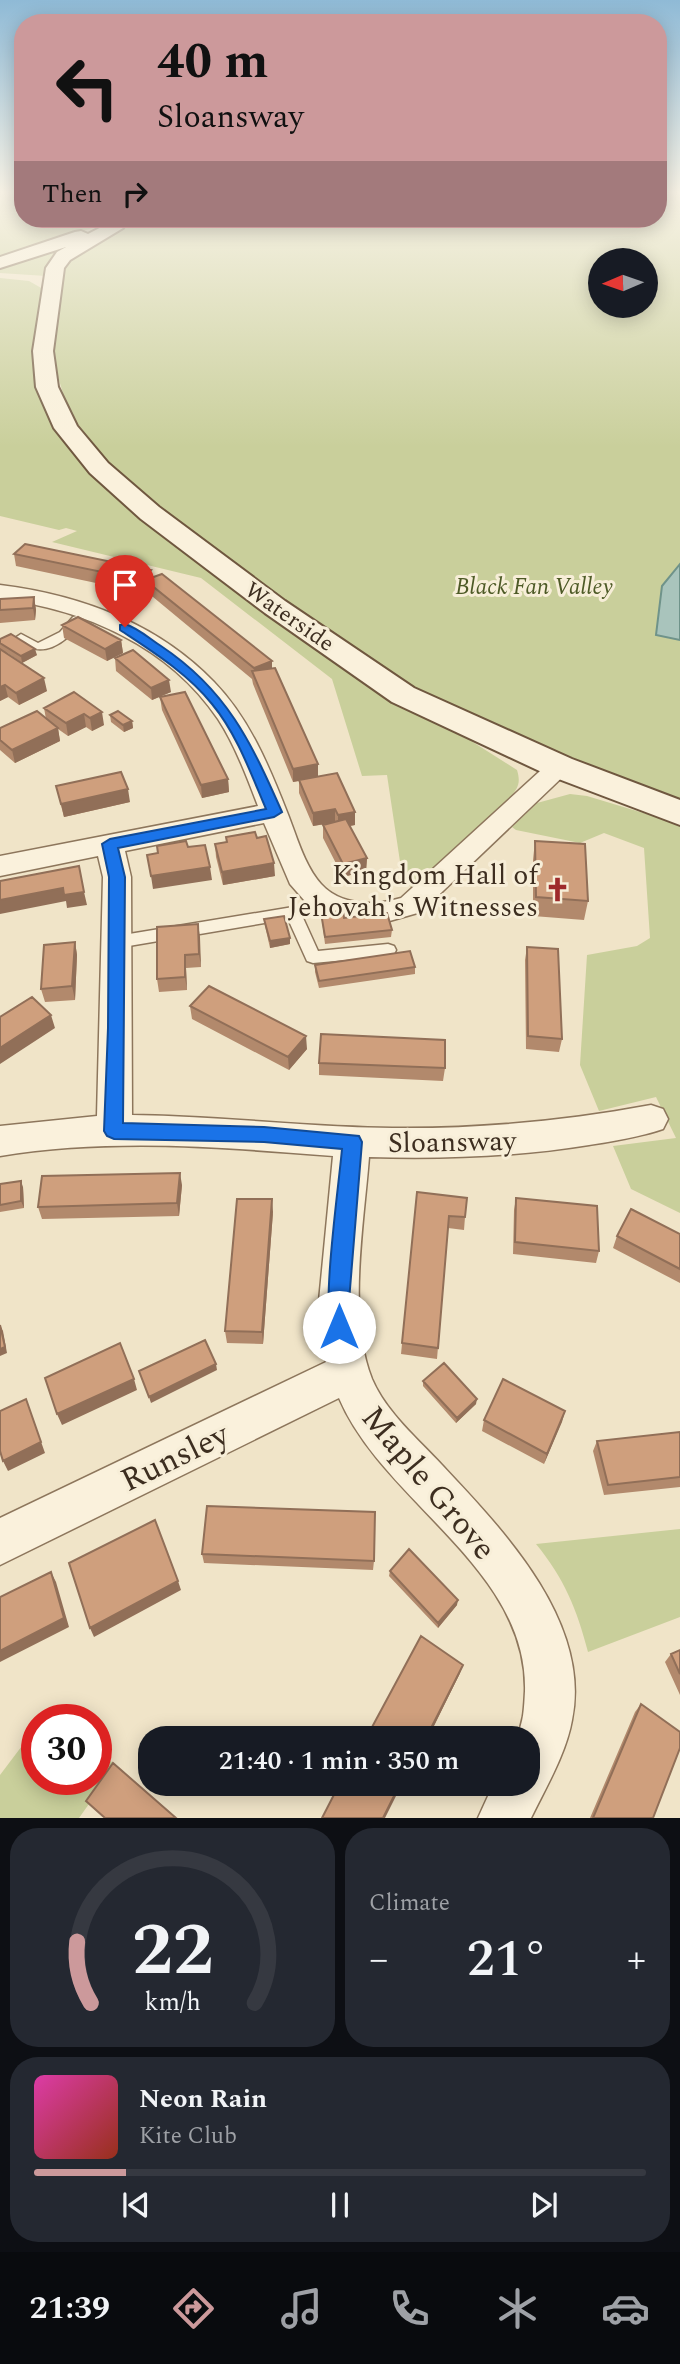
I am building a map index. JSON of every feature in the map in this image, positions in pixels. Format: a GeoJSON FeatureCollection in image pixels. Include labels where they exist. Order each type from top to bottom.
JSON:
{"type":"FeatureCollection","features":[{"type":"Feature","properties":{"kind":"main road","name":"Waterside"},"geometry":{"type":"LineString","coordinates":[[26,280],[43,351],[47,387],[66,428],[99,468],[150,513],[275,607],[403,695],[560,767],[680,813]]}},
{"type":"Feature","properties":{"kind":"street"},"geometry":{"type":"LineString","coordinates":[[0,592],[26,593],[90,609],[156,646],[208,691],[227,714],[249,753],[303,881],[319,899],[352,911],[384,913],[411,905],[560,767]]}},
{"type":"Feature","properties":{"kind":"street"},"geometry":{"type":"LineString","coordinates":[[0,866],[274,812]]}},
{"type":"Feature","properties":{"kind":"street"},"geometry":{"type":"LineString","coordinates":[[110,844],[117,877],[114,1131]]}},
{"type":"Feature","properties":{"kind":"street","name":"Sloansway"},"geometry":{"type":"LineString","coordinates":[[0,1141],[58,1132],[114,1131],[264,1135],[414,1144],[519,1141],[651,1119]]}},
{"type":"Feature","properties":{"kind":"street","name":"Maple Grove"},"geometry":{"type":"LineString","coordinates":[[352,1142],[339,1301],[339,1327],[349,1371],[360,1400],[383,1433],[487,1548],[534,1616],[547,1651],[550,1682],[549,1715],[540,1737]]}},
{"type":"Feature","properties":{"kind":"street","name":"Runsley"},"geometry":{"type":"LineString","coordinates":[[0,1542],[349,1371]]}},
{"type":"Feature","properties":{"kind":"street"},"geometry":{"type":"LineString","coordinates":[[504,1818],[515,1796]]}},
{"type":"Feature","properties":{"kind":"lane"},"geometry":{"type":"LineString","coordinates":[[21,638],[38,648],[54,641],[90,609]]}},
{"type":"Feature","properties":{"kind":"lane"},"geometry":{"type":"LineString","coordinates":[[117,942],[293,914],[313,957],[388,950]]}},
{"type":"Feature","properties":{"kind":"green space"},"geometry":{"type":"Polygon","coordinates":[[[0,278],[29,281],[43,289],[38,352],[71,444],[457,732],[517,770],[518,785],[510,798],[413,890],[402,875],[387,775],[362,776],[332,679],[201,578],[52,542],[77,531],[66,528],[59,530],[0,516],[0,278]]]}},
{"type":"Feature","properties":{"kind":"green space","name":"Black Fan Valley"},"geometry":{"type":"Polygon","coordinates":[[[60,278],[588,278],[588,318],[658,318],[658,278],[680,278],[680,804],[463,714],[394,678],[324,632],[120,476],[87,442],[68,410],[53,360],[60,278]]]}},
{"type":"Feature","properties":{"kind":"green space"},"geometry":{"type":"Polygon","coordinates":[[[570,794],[587,796],[680,824],[680,1213],[631,1189],[613,1146],[676,1138],[656,1097],[599,1111],[580,1065],[587,955],[637,946],[650,938],[644,848],[604,833],[580,843],[512,827],[537,803],[570,794]]]}},
{"type":"Feature","properties":{"kind":"green space"},"geometry":{"type":"Polygon","coordinates":[[[680,1529],[680,1617],[588,1652],[568,1595],[536,1544],[680,1529]]]}},
{"type":"Feature","properties":{"kind":"green space"},"geometry":{"type":"Polygon","coordinates":[[[21,1747],[21,1795],[95,1795],[79,1818],[0,1818],[0,1775],[21,1747]]]}},
{"type":"Feature","properties":{"kind":"water"},"geometry":{"type":"Polygon","coordinates":[[[680,564],[680,640],[656,635],[662,586],[680,564]]]}},
{"type":"Feature","properties":{"kind":"building"},"geometry":{"type":"Polygon","coordinates":[[[25,544],[151,570],[141,580],[14,554],[25,544]]]}},
{"type":"Feature","properties":{"kind":"building"},"geometry":{"type":"Polygon","coordinates":[[[162,574],[272,661],[254,668],[145,580],[162,574]]]}},
{"type":"Feature","properties":{"kind":"building"},"geometry":{"type":"Polygon","coordinates":[[[34,597],[33,608],[0,610],[0,599],[34,597]]]}},
{"type":"Feature","properties":{"kind":"building"},"geometry":{"type":"Polygon","coordinates":[[[78,617],[121,640],[105,649],[62,625],[78,617]]]}},
{"type":"Feature","properties":{"kind":"building"},"geometry":{"type":"Polygon","coordinates":[[[11,634],[35,649],[21,656],[0,643],[0,639],[11,634]]]}},
{"type":"Feature","properties":{"kind":"building"},"geometry":{"type":"Polygon","coordinates":[[[0,649],[44,678],[16,693],[5,685],[0,687],[0,649]]]}},
{"type":"Feature","properties":{"kind":"building"},"geometry":{"type":"Polygon","coordinates":[[[133,650],[169,680],[151,688],[115,658],[133,650]]]}},
{"type":"Feature","properties":{"kind":"building"},"geometry":{"type":"Polygon","coordinates":[[[275,668],[318,764],[293,769],[252,671],[275,668]]]}},
{"type":"Feature","properties":{"kind":"building"},"geometry":{"type":"Polygon","coordinates":[[[74,692],[102,712],[90,718],[84,714],[66,723],[44,708],[74,692]]]}},
{"type":"Feature","properties":{"kind":"building"},"geometry":{"type":"Polygon","coordinates":[[[185,692],[228,779],[201,785],[160,697],[185,692]]]}},
{"type":"Feature","properties":{"kind":"building"},"geometry":{"type":"Polygon","coordinates":[[[37,711],[58,728],[12,750],[0,740],[0,728],[37,711]]]}},
{"type":"Feature","properties":{"kind":"building"},"geometry":{"type":"Polygon","coordinates":[[[118,711],[132,721],[123,725],[110,715],[118,711]]]}},
{"type":"Feature","properties":{"kind":"building"},"geometry":{"type":"Polygon","coordinates":[[[121,772],[128,789],[61,804],[56,786],[121,772]]]}},
{"type":"Feature","properties":{"kind":"building"},"geometry":{"type":"Polygon","coordinates":[[[337,773],[355,812],[338,815],[335,809],[313,813],[299,780],[337,773]]]}},
{"type":"Feature","properties":{"kind":"building"},"geometry":{"type":"Polygon","coordinates":[[[346,819],[367,858],[343,864],[323,825],[346,819]]]}},
{"type":"Feature","properties":{"kind":"building"},"geometry":{"type":"Polygon","coordinates":[[[255,832],[257,838],[266,836],[274,863],[222,872],[215,844],[227,842],[226,837],[255,832]]]}},
{"type":"Feature","properties":{"kind":"building"},"geometry":{"type":"Polygon","coordinates":[[[186,841],[188,847],[205,845],[210,867],[151,876],[147,855],[158,853],[157,846],[186,841]]]}},
{"type":"Feature","properties":{"kind":"building"},"geometry":{"type":"Polygon","coordinates":[[[535,841],[585,844],[588,901],[536,897],[535,841]]]}},
{"type":"Feature","properties":{"kind":"building"},"geometry":{"type":"Polygon","coordinates":[[[79,866],[84,892],[64,895],[63,888],[0,900],[0,881],[79,866]]]}},
{"type":"Feature","properties":{"kind":"building"},"geometry":{"type":"Polygon","coordinates":[[[343,911],[344,918],[387,913],[392,930],[325,937],[321,913],[343,911]]]}},
{"type":"Feature","properties":{"kind":"building"},"geometry":{"type":"Polygon","coordinates":[[[284,916],[290,938],[270,941],[264,919],[284,916]]]}},
{"type":"Feature","properties":{"kind":"building"},"geometry":{"type":"Polygon","coordinates":[[[198,924],[199,954],[185,955],[185,977],[157,979],[157,927],[198,924]]]}},
{"type":"Feature","properties":{"kind":"building"},"geometry":{"type":"Polygon","coordinates":[[[75,942],[72,986],[41,989],[44,945],[75,942]]]}},
{"type":"Feature","properties":{"kind":"building"},"geometry":{"type":"Polygon","coordinates":[[[527,947],[558,949],[562,1039],[528,1036],[527,947]]]}},
{"type":"Feature","properties":{"kind":"building"},"geometry":{"type":"Polygon","coordinates":[[[410,951],[415,967],[319,981],[315,965],[410,951]]]}},
{"type":"Feature","properties":{"kind":"building"},"geometry":{"type":"Polygon","coordinates":[[[209,986],[306,1036],[288,1057],[190,1006],[209,986]]]}},
{"type":"Feature","properties":{"kind":"building"},"geometry":{"type":"Polygon","coordinates":[[[32,997],[51,1015],[0,1048],[0,1017],[32,997]]]}},
{"type":"Feature","properties":{"kind":"building"},"geometry":{"type":"Polygon","coordinates":[[[321,1034],[445,1040],[445,1068],[319,1063],[321,1034]]]}},
{"type":"Feature","properties":{"kind":"building"},"geometry":{"type":"Polygon","coordinates":[[[180,1173],[177,1203],[38,1207],[42,1176],[180,1173]]]}},
{"type":"Feature","properties":{"kind":"building"},"geometry":{"type":"Polygon","coordinates":[[[21,1181],[21,1201],[0,1205],[0,1184],[21,1181]]]}},
{"type":"Feature","properties":{"kind":"building"},"geometry":{"type":"Polygon","coordinates":[[[417,1192],[467,1198],[465,1217],[449,1216],[438,1348],[402,1343],[417,1192]]]}},
{"type":"Feature","properties":{"kind":"building"},"geometry":{"type":"Polygon","coordinates":[[[516,1198],[597,1206],[599,1251],[515,1242],[516,1198]]]}},
{"type":"Feature","properties":{"kind":"building"},"geometry":{"type":"Polygon","coordinates":[[[237,1199],[272,1199],[262,1332],[225,1331],[237,1199]]]}},
{"type":"Feature","properties":{"kind":"building"},"geometry":{"type":"Polygon","coordinates":[[[631,1209],[680,1234],[680,1269],[617,1236],[631,1209]]]}},
{"type":"Feature","properties":{"kind":"building"},"geometry":{"type":"Polygon","coordinates":[[[0,1325],[5,1347],[0,1349],[0,1325]]]}},
{"type":"Feature","properties":{"kind":"building"},"geometry":{"type":"Polygon","coordinates":[[[205,1340],[216,1364],[149,1397],[139,1371],[205,1340]]]}},
{"type":"Feature","properties":{"kind":"building"},"geometry":{"type":"Polygon","coordinates":[[[120,1343],[134,1379],[57,1414],[45,1378],[120,1343]]]}},
{"type":"Feature","properties":{"kind":"building"},"geometry":{"type":"Polygon","coordinates":[[[444,1363],[477,1399],[457,1418],[423,1381],[444,1363]]]}},
{"type":"Feature","properties":{"kind":"building"},"geometry":{"type":"Polygon","coordinates":[[[503,1379],[565,1411],[547,1454],[484,1420],[503,1379]]]}},
{"type":"Feature","properties":{"kind":"building"},"geometry":{"type":"Polygon","coordinates":[[[26,1399],[41,1442],[3,1461],[0,1451],[0,1411],[26,1399]]]}},
{"type":"Feature","properties":{"kind":"building"},"geometry":{"type":"Polygon","coordinates":[[[680,1432],[680,1477],[608,1485],[597,1441],[680,1432]]]}},
{"type":"Feature","properties":{"kind":"building"},"geometry":{"type":"Polygon","coordinates":[[[207,1506],[375,1512],[374,1561],[202,1554],[207,1506]]]}},
{"type":"Feature","properties":{"kind":"building"},"geometry":{"type":"Polygon","coordinates":[[[155,1520],[178,1581],[90,1628],[69,1563],[155,1520]]]}},
{"type":"Feature","properties":{"kind":"building"},"geometry":{"type":"Polygon","coordinates":[[[409,1549],[458,1600],[438,1623],[390,1571],[409,1549]]]}},
{"type":"Feature","properties":{"kind":"building"},"geometry":{"type":"Polygon","coordinates":[[[51,1572],[64,1618],[0,1651],[0,1597],[51,1572]]]}},
{"type":"Feature","properties":{"kind":"building"},"geometry":{"type":"Polygon","coordinates":[[[421,1636],[463,1665],[432,1726],[373,1726],[421,1636]]]}},
{"type":"Feature","properties":{"kind":"building"},"geometry":{"type":"Polygon","coordinates":[[[680,1650],[680,1674],[671,1654],[680,1650]]]}},
{"type":"Feature","properties":{"kind":"building"},"geometry":{"type":"Polygon","coordinates":[[[641,1704],[680,1732],[680,1748],[653,1818],[593,1818],[641,1704]]]}},
{"type":"Feature","properties":{"kind":"building"},"geometry":{"type":"Polygon","coordinates":[[[112,1764],[138,1785],[138,1796],[151,1796],[176,1818],[105,1818],[86,1801],[90,1795],[112,1795],[112,1764]]]}},
{"type":"Feature","properties":{"kind":"building"},"geometry":{"type":"Polygon","coordinates":[[[333,1796],[394,1796],[383,1818],[322,1818],[333,1796]]]}},
{"type":"Feature","properties":{"kind":"place","name":"Kingdom Hall of Jehovah's Witnesses"},"geometry":{"type":"Point","coordinates":[558,890]}},
{"type":"Feature","properties":{"kind":"route"},"geometry":{"type":"LineString","coordinates":[[125,627],[179,664],[218,702],[249,753],[274,812],[110,844],[117,877],[114,1131],[186,1131],[352,1142],[339,1327]]}}]}
